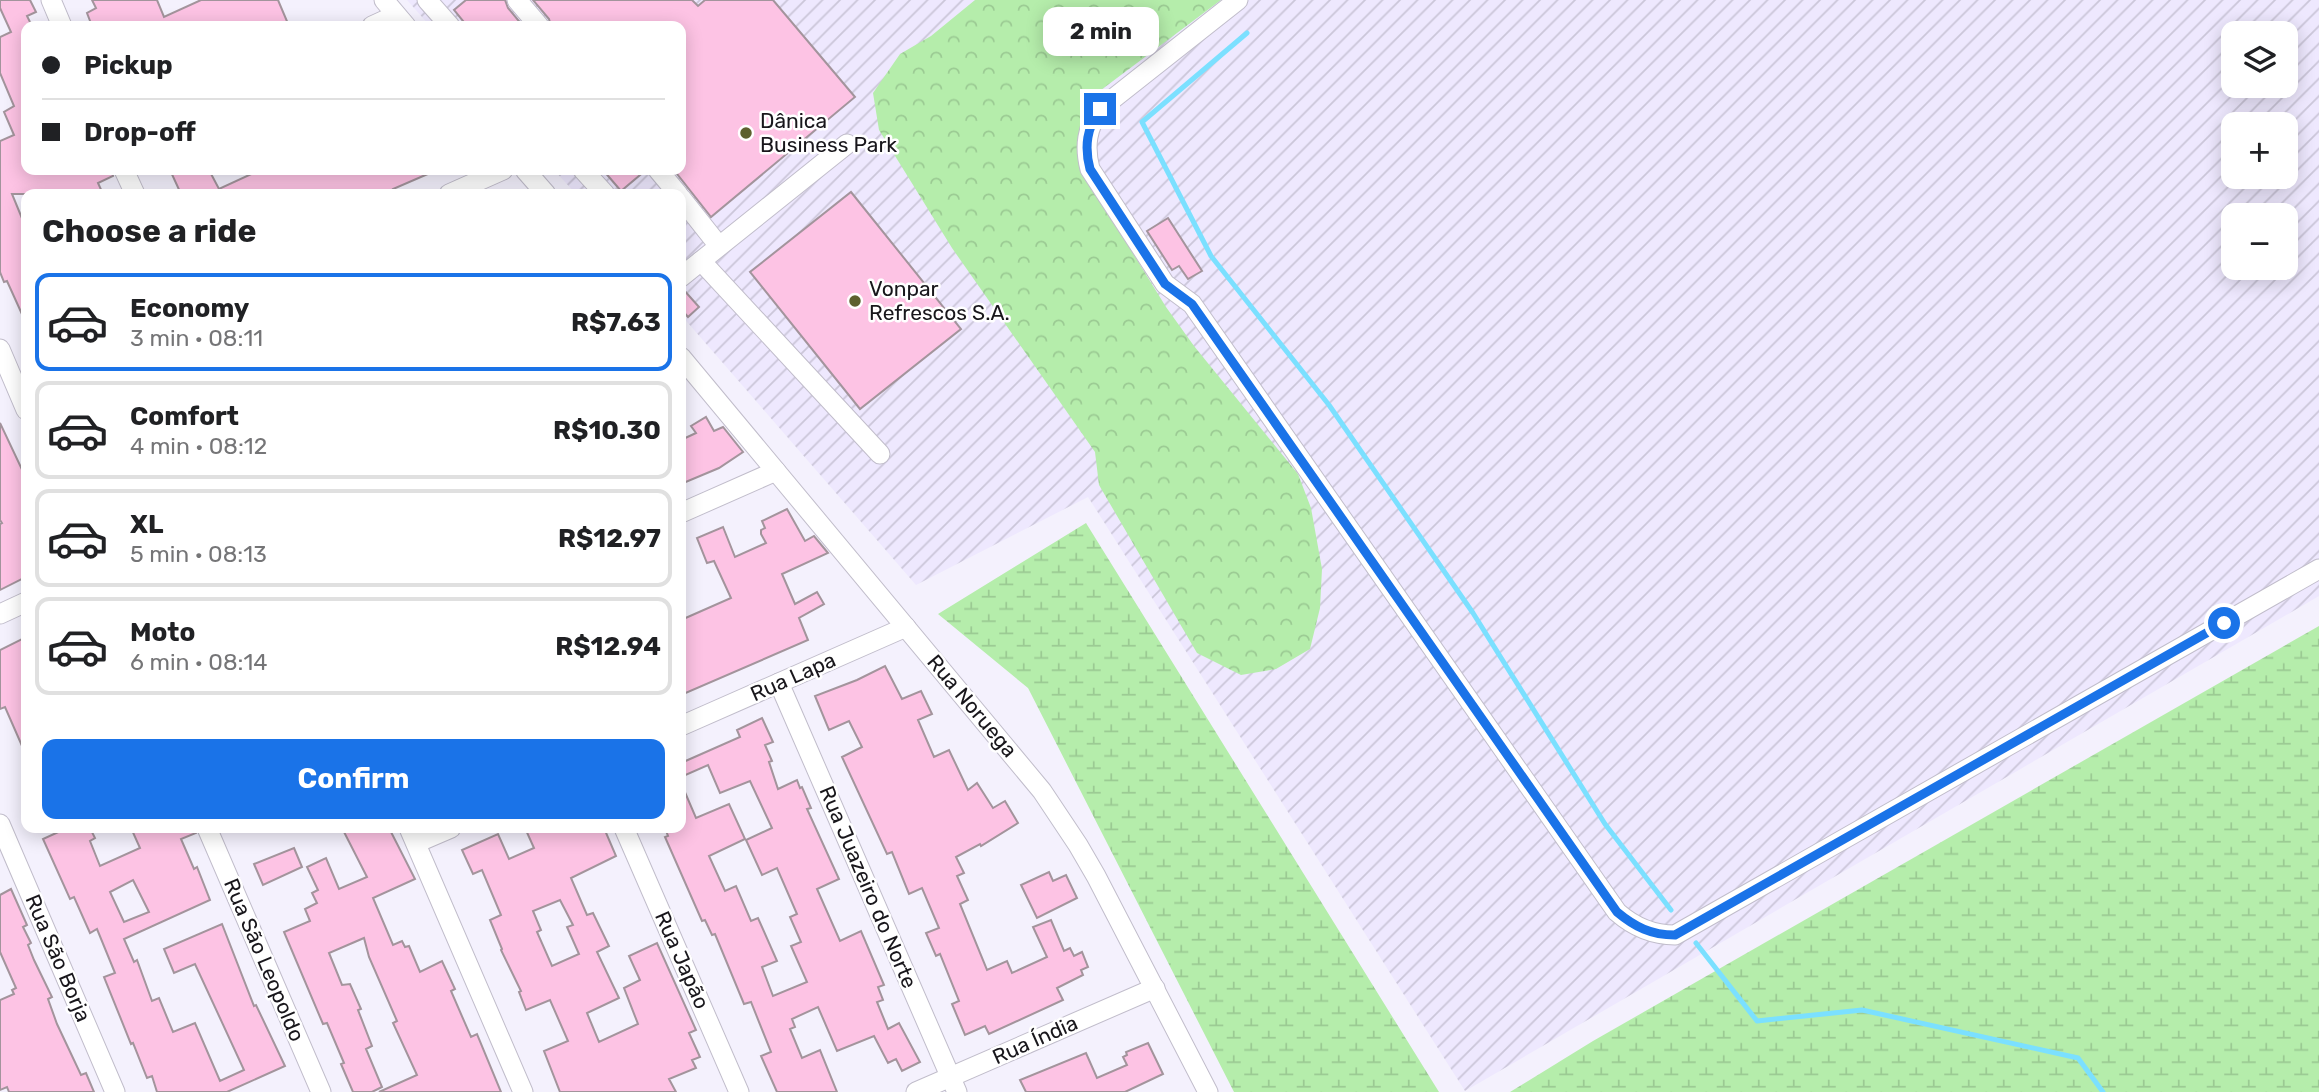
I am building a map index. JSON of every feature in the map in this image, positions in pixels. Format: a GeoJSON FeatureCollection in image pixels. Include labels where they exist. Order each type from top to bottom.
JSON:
{"type":"FeatureCollection","features":[{"type":"Feature","properties":{"kind":"street"},"geometry":{"type":"LineString","coordinates":[[51,0],[60,21]]}},
{"type":"Feature","properties":{"kind":"street"},"geometry":{"type":"LineString","coordinates":[[383,0],[401,21]]}},
{"type":"Feature","properties":{"kind":"street"},"geometry":{"type":"LineString","coordinates":[[517,0],[535,21]]}},
{"type":"Feature","properties":{"kind":"street"},"geometry":{"type":"LineString","coordinates":[[1238,0],[1100,109],[1087,136],[1090,169],[1165,284],[1192,304],[1617,912],[1634,926],[1655,933],[1675,935],[2319,569]]}},
{"type":"Feature","properties":{"kind":"street"},"geometry":{"type":"LineString","coordinates":[[430,1],[446,21]]}},
{"type":"Feature","properties":{"kind":"street"},"geometry":{"type":"LineString","coordinates":[[686,273],[848,144]]}},
{"type":"Feature","properties":{"kind":"street"},"geometry":{"type":"LineString","coordinates":[[460,189],[492,175]]}},
{"type":"Feature","properties":{"kind":"street"},"geometry":{"type":"LineString","coordinates":[[529,175],[542,189]]}},
{"type":"Feature","properties":{"kind":"street"},"geometry":{"type":"LineString","coordinates":[[588,175],[600,189]]}},
{"type":"Feature","properties":{"kind":"street"},"geometry":{"type":"LineString","coordinates":[[662,175],[673,189]]}},
{"type":"Feature","properties":{"kind":"street"},"geometry":{"type":"LineString","coordinates":[[686,205],[719,246]]}},
{"type":"Feature","properties":{"kind":"street"},"geometry":{"type":"LineString","coordinates":[[701,261],[880,454]]}},
{"type":"Feature","properties":{"kind":"street"},"geometry":{"type":"LineString","coordinates":[[0,349],[21,398]]}},
{"type":"Feature","properties":{"kind":"street","name":"Rua Noruega"},"geometry":{"type":"LineString","coordinates":[[686,363],[1018,762],[1061,818],[1096,876],[1208,1092]]}},
{"type":"Feature","properties":{"kind":"street"},"geometry":{"type":"LineString","coordinates":[[686,511],[776,471]]}},
{"type":"Feature","properties":{"kind":"street"},"geometry":{"type":"LineString","coordinates":[[0,614],[21,604]]}},
{"type":"Feature","properties":{"kind":"street","name":"Rua Lapa"},"geometry":{"type":"LineString","coordinates":[[686,724],[906,627]]}},
{"type":"Feature","properties":{"kind":"street","name":"Rua Juazeiro do Norte"},"geometry":{"type":"LineString","coordinates":[[779,683],[954,1084]]}},
{"type":"Feature","properties":{"kind":"street","name":"Rua São Borja"},"geometry":{"type":"LineString","coordinates":[[0,824],[115,1092]]}},
{"type":"Feature","properties":{"kind":"street","name":"Rua São Leopoldo"},"geometry":{"type":"LineString","coordinates":[[209,833],[321,1092]]}},
{"type":"Feature","properties":{"kind":"street","name":"Rua Japão"},"geometry":{"type":"LineString","coordinates":[[626,833],[740,1092]]}},
{"type":"Feature","properties":{"kind":"street"},"geometry":{"type":"LineString","coordinates":[[412,835],[523,1092]]}},
{"type":"Feature","properties":{"kind":"street","name":"Rua Índia"},"geometry":{"type":"LineString","coordinates":[[916,1092],[954,1084],[1154,988]]}},
{"type":"Feature","properties":{"kind":"shaded area"},"geometry":{"type":"Polygon","coordinates":[[[407,0],[2319,0],[2319,596],[1465,1091],[1088,497],[916,585],[686,321],[686,189],[571,189],[559,175],[686,175],[686,21],[426,21],[407,0]]]}},
{"type":"Feature","properties":{"kind":"green space"},"geometry":{"type":"Polygon","coordinates":[[[975,0],[1221,0],[1085,102],[1078,138],[1080,167],[1166,307],[1194,346],[1298,474],[1311,508],[1322,569],[1320,608],[1310,649],[1276,669],[1241,675],[1197,653],[1099,485],[1095,452],[952,248],[879,130],[873,93],[900,54],[931,36],[975,0]]]}},
{"type":"Feature","properties":{"kind":"green space"},"geometry":{"type":"Polygon","coordinates":[[[1086,523],[1439,1092],[1234,1092],[1028,688],[938,614],[1086,523]]]}},
{"type":"Feature","properties":{"kind":"green space"},"geometry":{"type":"Polygon","coordinates":[[[2319,626],[2319,1092],[1510,1092],[1593,1041],[2319,626]]]}},
{"type":"Feature","properties":{"kind":"building"},"geometry":{"type":"Polygon","coordinates":[[[0,0],[30,0],[36,12],[27,16],[30,21],[21,21],[21,175],[113,176],[98,183],[101,189],[21,189],[21,194],[12,194],[21,216],[21,312],[0,272],[0,141],[14,135],[4,112],[14,106],[0,73],[0,37],[11,32],[0,8],[0,0]]]}},
{"type":"Feature","properties":{"kind":"building"},"geometry":{"type":"Polygon","coordinates":[[[92,0],[157,0],[164,17],[201,0],[278,0],[287,21],[90,21],[87,13],[96,8],[92,0]]]}},
{"type":"Feature","properties":{"kind":"building"},"geometry":{"type":"Polygon","coordinates":[[[466,0],[505,0],[519,21],[463,21],[454,10],[466,0]]]}},
{"type":"Feature","properties":{"kind":"building","name":"Dânica Business Park"},"geometry":{"type":"Polygon","coordinates":[[[533,0],[692,0],[698,6],[705,0],[773,0],[855,97],[711,217],[678,175],[686,175],[686,21],[549,19],[533,0]]]}},
{"type":"Feature","properties":{"kind":"building"},"geometry":{"type":"Polygon","coordinates":[[[172,175],[212,175],[219,189],[179,189],[172,175]]]}},
{"type":"Feature","properties":{"kind":"building"},"geometry":{"type":"Polygon","coordinates":[[[249,175],[425,175],[393,189],[219,189],[249,175]]]}},
{"type":"Feature","properties":{"kind":"building"},"geometry":{"type":"Polygon","coordinates":[[[607,175],[640,175],[623,189],[619,189],[607,175]]]}},
{"type":"Feature","properties":{"kind":"building","name":"Vonpar Refrescos S.A."},"geometry":{"type":"Polygon","coordinates":[[[851,192],[961,329],[860,409],[750,272],[851,192]]]}},
{"type":"Feature","properties":{"kind":"building"},"geometry":{"type":"Polygon","coordinates":[[[1168,218],[1202,271],[1188,279],[1179,266],[1172,270],[1147,231],[1168,218]]]}},
{"type":"Feature","properties":{"kind":"building"},"geometry":{"type":"Polygon","coordinates":[[[686,292],[699,307],[688,317],[686,315],[686,292]]]}},
{"type":"Feature","properties":{"kind":"building"},"geometry":{"type":"Polygon","coordinates":[[[706,417],[714,431],[723,427],[743,452],[719,468],[686,482],[686,438],[696,433],[691,426],[706,417]]]}},
{"type":"Feature","properties":{"kind":"building"},"geometry":{"type":"Polygon","coordinates":[[[0,423],[21,467],[21,580],[0,590],[0,423]]]}},
{"type":"Feature","properties":{"kind":"building"},"geometry":{"type":"Polygon","coordinates":[[[787,509],[805,541],[814,536],[828,553],[782,574],[795,604],[817,592],[824,604],[799,618],[808,640],[686,693],[686,618],[731,598],[714,561],[707,563],[697,538],[723,527],[735,557],[766,543],[761,534],[761,530],[765,528],[762,521],[787,509]]]}},
{"type":"Feature","properties":{"kind":"building"},"geometry":{"type":"Polygon","coordinates":[[[21,640],[21,744],[5,707],[0,709],[0,650],[21,640]]]}},
{"type":"Feature","properties":{"kind":"building"},"geometry":{"type":"Polygon","coordinates":[[[885,666],[902,699],[921,691],[932,714],[918,720],[934,757],[949,750],[968,790],[977,783],[993,808],[1005,801],[1018,823],[981,846],[980,844],[956,857],[964,873],[957,876],[968,900],[960,904],[987,970],[1007,961],[1012,973],[1047,957],[1033,927],[1051,920],[1064,951],[1070,948],[1074,956],[1082,952],[1088,967],[1081,970],[1083,975],[1057,988],[1063,1000],[989,1034],[985,1026],[965,1035],[952,1004],[959,1001],[940,954],[936,956],[926,933],[939,928],[922,888],[909,894],[892,852],[887,854],[842,757],[862,747],[849,721],[829,730],[815,696],[885,666]]]}},
{"type":"Feature","properties":{"kind":"building"},"geometry":{"type":"Polygon","coordinates":[[[762,718],[773,742],[765,745],[772,761],[769,762],[778,789],[797,780],[800,788],[802,787],[811,808],[807,809],[839,879],[817,889],[840,941],[861,931],[884,985],[878,987],[883,1000],[877,1002],[888,1029],[899,1023],[920,1062],[902,1071],[896,1059],[888,1063],[874,1036],[837,1051],[818,1007],[792,1019],[795,1027],[790,1029],[802,1058],[820,1050],[837,1092],[777,1092],[761,1056],[771,1052],[751,1002],[744,1004],[715,934],[712,935],[705,920],[702,921],[665,837],[668,836],[667,833],[686,833],[686,795],[696,818],[729,804],[745,839],[709,856],[725,891],[736,886],[751,921],[758,918],[777,961],[762,967],[773,996],[807,982],[791,946],[801,942],[790,917],[797,914],[777,868],[762,875],[746,840],[772,828],[750,781],[720,793],[708,765],[686,775],[686,761],[740,737],[737,730],[762,718]]]}},
{"type":"Feature","properties":{"kind":"building"},"geometry":{"type":"Polygon","coordinates":[[[56,833],[92,833],[95,838],[90,841],[100,866],[140,848],[133,833],[196,833],[181,839],[194,869],[197,867],[210,900],[124,939],[134,962],[137,960],[152,1001],[159,998],[173,1032],[195,1023],[220,1081],[244,1070],[195,964],[174,973],[164,949],[222,924],[254,1006],[256,1005],[285,1066],[227,1092],[157,1092],[152,1076],[147,1078],[133,1043],[131,1044],[104,977],[115,973],[97,929],[90,933],[74,897],[70,899],[43,839],[56,833]],[[133,880],[110,892],[124,922],[149,912],[133,880]]]}},
{"type":"Feature","properties":{"kind":"building"},"geometry":{"type":"Polygon","coordinates":[[[345,833],[392,833],[415,879],[373,898],[393,945],[402,941],[405,947],[409,946],[420,972],[442,961],[455,989],[451,991],[471,1037],[477,1034],[501,1092],[379,1092],[417,1075],[393,1023],[397,1021],[369,957],[364,938],[329,953],[342,985],[350,984],[361,1009],[358,1010],[372,1046],[366,1049],[382,1087],[372,1092],[353,1092],[327,1023],[323,1024],[284,932],[310,921],[305,909],[317,903],[312,893],[318,890],[307,867],[326,858],[339,889],[367,877],[345,833]]]}},
{"type":"Feature","properties":{"kind":"building"},"geometry":{"type":"Polygon","coordinates":[[[527,833],[606,833],[616,856],[571,878],[587,915],[593,913],[609,946],[597,952],[619,998],[587,1013],[599,1042],[638,1024],[624,988],[640,980],[629,956],[657,943],[696,1030],[689,1033],[700,1057],[692,1060],[696,1068],[669,1079],[676,1092],[560,1092],[544,1051],[568,1041],[550,1000],[526,1010],[519,992],[521,991],[490,920],[501,915],[482,870],[473,874],[462,850],[498,834],[509,859],[534,848],[527,833]],[[560,900],[533,911],[541,930],[537,932],[552,966],[579,954],[567,927],[573,925],[560,900]]]}},
{"type":"Feature","properties":{"kind":"building"},"geometry":{"type":"Polygon","coordinates":[[[294,848],[302,867],[263,885],[254,864],[294,848]]]}},
{"type":"Feature","properties":{"kind":"building"},"geometry":{"type":"Polygon","coordinates":[[[1049,872],[1053,881],[1066,875],[1077,898],[1037,918],[1021,885],[1049,872]]]}},
{"type":"Feature","properties":{"kind":"building"},"geometry":{"type":"Polygon","coordinates":[[[11,889],[27,925],[23,927],[31,943],[28,945],[52,997],[48,999],[57,1024],[81,1075],[86,1073],[94,1092],[9,1092],[7,1087],[0,1090],[0,1000],[14,994],[12,990],[16,988],[0,952],[0,895],[11,889]]]}},
{"type":"Feature","properties":{"kind":"building"},"geometry":{"type":"Polygon","coordinates":[[[1148,1043],[1163,1074],[1125,1092],[1026,1092],[1020,1080],[1086,1053],[1097,1078],[1127,1065],[1123,1057],[1127,1055],[1126,1052],[1148,1043]]]}},
{"type":"Feature","properties":{"kind":"waterway"},"geometry":{"type":"LineString","coordinates":[[1247,33],[1142,122],[1211,256],[1329,405],[1473,613],[1605,824],[1671,910]]}},
{"type":"Feature","properties":{"kind":"waterway"},"geometry":{"type":"LineString","coordinates":[[1696,943],[1757,1021],[1862,1010],[2078,1058],[2103,1092]]}},
{"type":"Feature","properties":{"kind":"place","name":"Dânica Business Park"},"geometry":{"type":"Point","coordinates":[746,133]}},
{"type":"Feature","properties":{"kind":"place","name":"Vonpar Refrescos S.A."},"geometry":{"type":"Point","coordinates":[855,301]}},
{"type":"Feature","properties":{"kind":"route"},"geometry":{"type":"LineString","coordinates":[[1100,109],[1087,136],[1090,169],[1165,284],[1192,304],[1617,912],[1634,926],[1655,933],[1675,935],[2224,623]]}}]}
